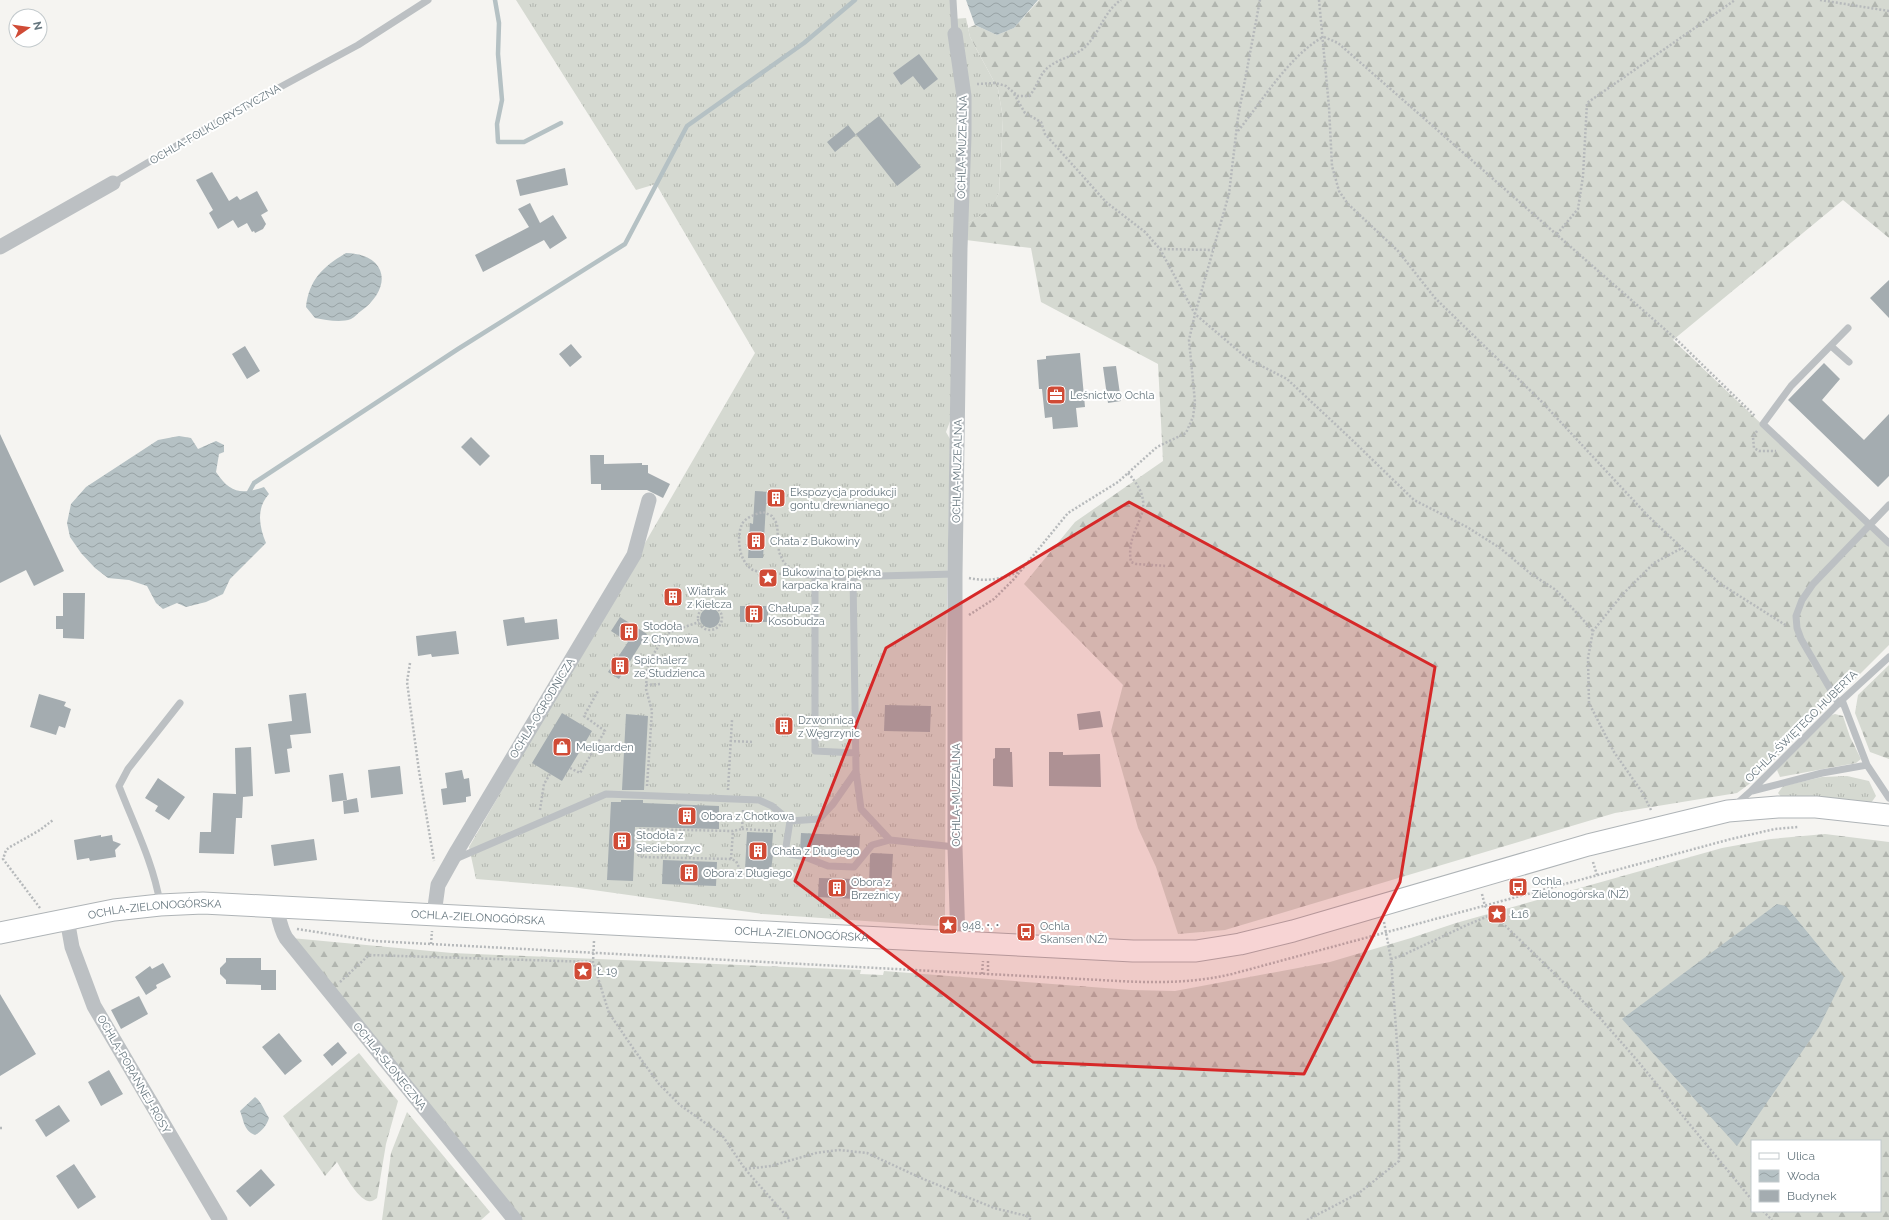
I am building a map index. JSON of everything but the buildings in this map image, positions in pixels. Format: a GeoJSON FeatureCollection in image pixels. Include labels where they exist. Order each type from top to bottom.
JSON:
{"type":"FeatureCollection","features":[{"type":"Feature","properties":{"kind":"street","name":"OCHLA-MUZEALNA"},"geometry":{"type":"LineString","coordinates":[[955,34],[963,86],[964,136],[960,248],[955,574],[956,847],[958,942]]}},
{"type":"Feature","properties":{"kind":"street","name":"OCHLA-FOLKLORYSTYCZNA"},"geometry":{"type":"LineString","coordinates":[[0,247],[112,183]]}},
{"type":"Feature","properties":{"kind":"street","name":"OCHLA-OGRODNICZA"},"geometry":{"type":"LineString","coordinates":[[434,914],[438,885],[451,861],[634,555],[649,500]]}},
{"type":"Feature","properties":{"kind":"street","name":"OCHLA-ZIELONOGÓRSKA"},"geometry":{"type":"LineString","coordinates":[[0,933],[114,910],[160,905],[211,904],[434,914],[1133,951],[1196,951],[1226,947],[1266,938],[1588,845],[1728,811],[1778,807],[1816,807],[1889,815]]}},
{"type":"Feature","properties":{"kind":"street","name":"OCHLA-SŁONECZNA"},"geometry":{"type":"LineString","coordinates":[[276,906],[283,934],[515,1220]]}},
{"type":"Feature","properties":{"kind":"street","name":"OCHLA-PORANNEJ-ROSY"},"geometry":{"type":"LineString","coordinates":[[60,921],[72,947],[94,1006],[220,1220]]}},
{"type":"Feature","properties":{"kind":"lane","name":"OCHLA-FOLKLORYSTYCZNA"},"geometry":{"type":"LineString","coordinates":[[112,183],[234,112],[358,45],[428,0]]}},
{"type":"Feature","properties":{"kind":"lane","name":"OCHLA-MUZEALNA"},"geometry":{"type":"LineString","coordinates":[[953,0],[955,34]]}},
{"type":"Feature","properties":{"kind":"lane"},"geometry":{"type":"LineString","coordinates":[[1848,328],[1792,386],[1762,423],[1871,524],[1889,543]]}},
{"type":"Feature","properties":{"kind":"lane"},"geometry":{"type":"LineString","coordinates":[[1831,346],[1850,362]]}},
{"type":"Feature","properties":{"kind":"lane"},"geometry":{"type":"LineString","coordinates":[[1889,504],[1813,584],[1802,600],[1796,616],[1798,632],[1801,639],[1841,702],[1867,765],[1889,798]]}},
{"type":"Feature","properties":{"kind":"lane"},"geometry":{"type":"LineString","coordinates":[[804,576],[955,574]]}},
{"type":"Feature","properties":{"kind":"lane"},"geometry":{"type":"LineString","coordinates":[[815,576],[815,751],[856,753]]}},
{"type":"Feature","properties":{"kind":"lane"},"geometry":{"type":"LineString","coordinates":[[853,576],[856,771],[861,809],[890,840]]}},
{"type":"Feature","properties":{"kind":"lane","name":"OCHLA-ŚWIĘTEGO HUBERTA"},"geometry":{"type":"LineString","coordinates":[[1728,811],[1751,791],[1791,750],[1889,656]]}},
{"type":"Feature","properties":{"kind":"lane"},"geometry":{"type":"LineString","coordinates":[[160,905],[156,879],[119,786],[128,769],[180,703]]}},
{"type":"Feature","properties":{"kind":"lane"},"geometry":{"type":"LineString","coordinates":[[1751,791],[1814,774],[1867,765]]}},
{"type":"Feature","properties":{"kind":"lane"},"geometry":{"type":"LineString","coordinates":[[451,861],[606,794],[759,800],[772,806],[790,821],[819,819],[856,771]]}},
{"type":"Feature","properties":{"kind":"lane"},"geometry":{"type":"LineString","coordinates":[[790,821],[785,853],[805,857],[828,866],[854,867],[872,845],[890,840],[956,847]]}},
{"type":"Feature","properties":{"kind":"path"},"geometry":{"type":"LineString","coordinates":[[1014,94],[1018,96],[1029,96],[1036,88],[1042,73],[1049,66],[1085,47],[1113,5],[1121,0]]}},
{"type":"Feature","properties":{"kind":"path"},"geometry":{"type":"LineString","coordinates":[[967,617],[994,599],[1021,571],[1068,513],[1118,482],[1157,447],[1186,433],[1194,417],[1195,402],[1189,340],[1194,314],[1229,194],[1238,132],[1238,117],[1260,0]]}},
{"type":"Feature","properties":{"kind":"path"},"geometry":{"type":"LineString","coordinates":[[1319,0],[1332,166],[1339,191],[1348,204],[1398,251],[1435,298],[1542,402],[1648,516],[1719,583],[1798,632]]}},
{"type":"Feature","properties":{"kind":"path"},"geometry":{"type":"LineString","coordinates":[[1557,234],[1578,209],[1583,176],[1587,103],[1735,0]]}},
{"type":"Feature","properties":{"kind":"path"},"geometry":{"type":"LineString","coordinates":[[1820,0],[1889,11]]}},
{"type":"Feature","properties":{"kind":"path"},"geometry":{"type":"LineString","coordinates":[[1238,132],[1295,60],[1312,44],[1323,37]]}},
{"type":"Feature","properties":{"kind":"path"},"geometry":{"type":"LineString","coordinates":[[1323,37],[1338,43],[1677,340],[1762,423],[1753,437],[1754,448],[1759,451],[1766,452],[1788,448]]}},
{"type":"Feature","properties":{"kind":"path"},"geometry":{"type":"LineString","coordinates":[[963,86],[995,83],[1009,88],[1025,112],[1041,122],[1045,134],[1106,202],[1145,232],[1160,249],[1194,314],[1248,359],[1287,379],[1414,500],[1467,527],[1500,548],[1532,574],[1556,590],[1592,631]]}},
{"type":"Feature","properties":{"kind":"path"},"geometry":{"type":"LineString","coordinates":[[1160,249],[1213,250]]}},
{"type":"Feature","properties":{"kind":"path"},"geometry":{"type":"LineString","coordinates":[[1128,473],[1136,482],[1142,494],[1144,504],[1131,544],[1129,553],[1131,562],[1136,564],[1167,566]]}},
{"type":"Feature","properties":{"kind":"path"},"geometry":{"type":"LineString","coordinates":[[763,512],[772,516],[777,524],[780,552],[784,563],[804,576],[754,570],[745,562],[740,552],[739,538],[742,524],[752,515],[763,512]]}},
{"type":"Feature","properties":{"kind":"path"},"geometry":{"type":"LineString","coordinates":[[1651,810],[1642,792],[1614,752],[1589,703],[1588,658],[1592,631],[1622,595],[1654,563],[1682,548]]}},
{"type":"Feature","properties":{"kind":"path"},"geometry":{"type":"LineString","coordinates":[[955,574],[983,581],[1011,576],[1021,571]]}},
{"type":"Feature","properties":{"kind":"path"},"geometry":{"type":"LineString","coordinates":[[705,607],[714,607],[721,613],[722,621],[716,628],[710,630],[704,628],[699,622],[700,612],[705,607]]}},
{"type":"Feature","properties":{"kind":"path"},"geometry":{"type":"LineString","coordinates":[[646,796],[652,712],[646,685],[647,669],[650,660],[664,636],[670,632],[699,622]]}},
{"type":"Feature","properties":{"kind":"path"},"geometry":{"type":"LineString","coordinates":[[410,663],[407,682],[419,771],[438,885]]}},
{"type":"Feature","properties":{"kind":"path"},"geometry":{"type":"LineString","coordinates":[[646,685],[661,684]]}},
{"type":"Feature","properties":{"kind":"path"},"geometry":{"type":"LineString","coordinates":[[570,768],[580,774],[605,731],[584,716],[598,691]]}},
{"type":"Feature","properties":{"kind":"path"},"geometry":{"type":"LineString","coordinates":[[727,799],[732,720]]}},
{"type":"Feature","properties":{"kind":"path"},"geometry":{"type":"LineString","coordinates":[[730,741],[753,742]]}},
{"type":"Feature","properties":{"kind":"path"},"geometry":{"type":"LineString","coordinates":[[538,824],[544,784],[550,774]]}},
{"type":"Feature","properties":{"kind":"path"},"geometry":{"type":"LineString","coordinates":[[742,829],[744,800]]}},
{"type":"Feature","properties":{"kind":"path"},"geometry":{"type":"LineString","coordinates":[[53,820],[40,830],[6,850],[3,859],[41,908],[60,921]]}},
{"type":"Feature","properties":{"kind":"path"},"geometry":{"type":"LineString","coordinates":[[1751,1199],[1636,1059],[1600,1018],[1530,949],[1483,906],[1748,835],[1775,829],[1805,826]]}},
{"type":"Feature","properties":{"kind":"path"},"geometry":{"type":"LineString","coordinates":[[785,876],[742,874],[736,861],[731,859],[642,857],[637,854],[637,848],[639,828],[733,831],[742,829],[788,832]]}},
{"type":"Feature","properties":{"kind":"path"},"geometry":{"type":"LineString","coordinates":[[731,859],[733,831]]}},
{"type":"Feature","properties":{"kind":"path"},"geometry":{"type":"LineString","coordinates":[[1592,861],[1597,875]]}},
{"type":"Feature","properties":{"kind":"path"},"geometry":{"type":"LineString","coordinates":[[1307,1220],[1359,1193],[1399,1161],[1399,1071],[1390,959],[1380,906]]}},
{"type":"Feature","properties":{"kind":"path"},"geometry":{"type":"LineString","coordinates":[[1390,959],[1401,956],[1467,924],[1493,914]]}},
{"type":"Feature","properties":{"kind":"path"},"geometry":{"type":"LineString","coordinates":[[307,930],[375,941],[982,974]]}},
{"type":"Feature","properties":{"kind":"path"},"geometry":{"type":"LineString","coordinates":[[593,954],[593,962],[610,1014],[659,1084],[680,1105],[722,1135],[745,1169],[790,1220]]}},
{"type":"Feature","properties":{"kind":"path"},"geometry":{"type":"LineString","coordinates":[[329,992],[369,955],[593,962]]}},
{"type":"Feature","properties":{"kind":"path"},"geometry":{"type":"LineString","coordinates":[[745,1169],[771,1166],[816,1153],[831,1151],[867,1153],[921,1178],[994,1208],[1027,1216],[1032,1220]]}},
{"type":"Feature","properties":{"kind":"path"},"geometry":{"type":"LineString","coordinates":[[1764,1212],[1772,1220]]}},
{"type":"Feature","properties":{"kind":"highlighted area"},"geometry":{"type":"Polygon","coordinates":[[[1129,502],[1435,667],[1400,882],[1304,1074],[1033,1062],[795,881],[886,648],[1129,502]]]}},
{"type":"Feature","properties":{"kind":"green space"},"geometry":{"type":"Polygon","coordinates":[[[516,0],[953,0],[953,19],[966,18],[970,37],[998,89],[1003,118],[999,193],[991,210],[963,226],[952,416],[946,432],[950,439],[946,659],[945,919],[938,926],[763,914],[572,887],[476,879],[469,847],[755,353],[656,184],[636,190],[516,0]]]}},
{"type":"Feature","properties":{"kind":"green space"},"geometry":{"type":"Polygon","coordinates":[[[1039,0],[1889,0],[1889,238],[1843,200],[1673,340],[1889,545],[1889,645],[1752,782],[1737,793],[1615,813],[1225,930],[1178,934],[1156,867],[1138,828],[1111,731],[1123,685],[1024,584],[1075,522],[1163,461],[1158,364],[1041,302],[1031,248],[966,240],[968,223],[990,210],[999,193],[1003,118],[998,89],[970,37],[968,28],[975,25],[997,35],[1014,28],[1039,0]]]}},
{"type":"Feature","properties":{"kind":"green space"},"geometry":{"type":"Polygon","coordinates":[[[1889,665],[1889,759],[1870,752],[1855,713],[1858,695],[1889,665]]]}},
{"type":"Feature","properties":{"kind":"green space"},"geometry":{"type":"Polygon","coordinates":[[[1835,714],[1843,716],[1850,737],[1861,759],[1856,763],[1780,777],[1777,770],[1783,761],[1829,716],[1835,714]]]}},
{"type":"Feature","properties":{"kind":"green space"},"geometry":{"type":"Polygon","coordinates":[[[1847,776],[1869,781],[1876,796],[1871,803],[1783,799],[1778,793],[1783,786],[1822,777],[1847,776]]]}},
{"type":"Feature","properties":{"kind":"green space"},"geometry":{"type":"Polygon","coordinates":[[[1825,834],[1889,842],[1889,1220],[521,1220],[291,938],[452,953],[861,970],[860,974],[883,975],[884,971],[1131,990],[1175,991],[1330,962],[1456,923],[1722,848],[1771,839],[1825,834]]]}},
{"type":"Feature","properties":{"kind":"green space"},"geometry":{"type":"Polygon","coordinates":[[[359,1053],[398,1101],[386,1144],[377,1198],[373,1201],[368,1201],[359,1195],[337,1162],[325,1176],[283,1116],[359,1053]]]}},
{"type":"Feature","properties":{"kind":"green space"},"geometry":{"type":"Polygon","coordinates":[[[407,1112],[490,1212],[481,1220],[382,1220],[391,1153],[407,1112]]]}},
{"type":"Feature","properties":{"kind":"water"},"geometry":{"type":"Polygon","coordinates":[[[966,0],[1038,0],[1014,28],[997,35],[975,25],[966,0]]]}},
{"type":"Feature","properties":{"kind":"water"},"geometry":{"type":"Polygon","coordinates":[[[346,253],[360,255],[371,259],[378,266],[381,274],[381,283],[378,292],[371,302],[351,319],[338,321],[315,318],[306,307],[310,289],[324,268],[346,253]]]}},
{"type":"Feature","properties":{"kind":"water"},"geometry":{"type":"Polygon","coordinates":[[[179,436],[191,438],[198,449],[216,441],[224,445],[224,452],[219,454],[216,472],[231,488],[249,491],[264,487],[269,494],[260,511],[260,524],[266,543],[230,579],[223,594],[206,602],[186,607],[177,603],[163,609],[156,603],[147,586],[129,580],[108,578],[95,568],[81,553],[70,537],[67,523],[71,504],[86,487],[158,440],[179,436]]]}},
{"type":"Feature","properties":{"kind":"water"},"geometry":{"type":"Polygon","coordinates":[[[1777,904],[1786,906],[1844,977],[1819,1027],[1737,1146],[1622,1019],[1777,904]]]}},
{"type":"Feature","properties":{"kind":"water"},"geometry":{"type":"Polygon","coordinates":[[[255,1097],[269,1118],[264,1128],[255,1135],[246,1128],[240,1111],[255,1097]]]}},
{"type":"Feature","properties":{"kind":"waterway"},"geometry":{"type":"LineString","coordinates":[[495,0],[499,23],[498,54],[502,100],[497,124],[498,142],[524,142],[561,123]]}},
{"type":"Feature","properties":{"kind":"waterway"},"geometry":{"type":"LineString","coordinates":[[249,492],[254,483],[458,349],[625,244],[687,126],[804,43],[855,0]]}},
{"type":"Feature","properties":{"kind":"place","name":"Leśnictwo Ochla"},"geometry":{"type":"Point","coordinates":[1056,395]}},
{"type":"Feature","properties":{"kind":"place","name":"Ekspozycja produkcji gontu drewnianego"},"geometry":{"type":"Point","coordinates":[776,498]}},
{"type":"Feature","properties":{"kind":"place","name":"Chata z Bukowiny"},"geometry":{"type":"Point","coordinates":[756,541]}},
{"type":"Feature","properties":{"kind":"place","name":"Bukowina to piękna karpacka kraina"},"geometry":{"type":"Point","coordinates":[768,578]}},
{"type":"Feature","properties":{"kind":"place","name":"Wiatrak z Kiełcza"},"geometry":{"type":"Point","coordinates":[673,597]}},
{"type":"Feature","properties":{"kind":"place","name":"Chałupa z Kosobudza"},"geometry":{"type":"Point","coordinates":[754,614]}},
{"type":"Feature","properties":{"kind":"place","name":"Stodoła z Chynowa"},"geometry":{"type":"Point","coordinates":[629,632]}},
{"type":"Feature","properties":{"kind":"place","name":"Spichalerz ze Studzienca"},"geometry":{"type":"Point","coordinates":[620,666]}},
{"type":"Feature","properties":{"kind":"place","name":"Dzwonnica z Węgrzynic"},"geometry":{"type":"Point","coordinates":[784,726]}},
{"type":"Feature","properties":{"kind":"place","name":"Meligarden"},"geometry":{"type":"Point","coordinates":[562,747]}},
{"type":"Feature","properties":{"kind":"place","name":"Obora z Chotkowa"},"geometry":{"type":"Point","coordinates":[687,816]}},
{"type":"Feature","properties":{"kind":"place","name":"Stodoła z Siecieborzyc"},"geometry":{"type":"Point","coordinates":[622,841]}},
{"type":"Feature","properties":{"kind":"place","name":"Chata z Długiego"},"geometry":{"type":"Point","coordinates":[758,851]}},
{"type":"Feature","properties":{"kind":"place","name":"Obora z Długiego"},"geometry":{"type":"Point","coordinates":[689,873]}},
{"type":"Feature","properties":{"kind":"place","name":"Ochla Zielonogórska (NŻ)"},"geometry":{"type":"Point","coordinates":[1518,887]}},
{"type":"Feature","properties":{"kind":"place","name":"Obora z Brzeźnicy"},"geometry":{"type":"Point","coordinates":[837,888]}},
{"type":"Feature","properties":{"kind":"place","name":"Ł16"},"geometry":{"type":"Point","coordinates":[1497,914]}},
{"type":"Feature","properties":{"kind":"place","name":"948, •, •"},"geometry":{"type":"Point","coordinates":[948,925]}},
{"type":"Feature","properties":{"kind":"place","name":"Ochla Skansen (NŻ)"},"geometry":{"type":"Point","coordinates":[1026,932]}},
{"type":"Feature","properties":{"kind":"place","name":"Ł 19"},"geometry":{"type":"Point","coordinates":[583,971]}}]}
